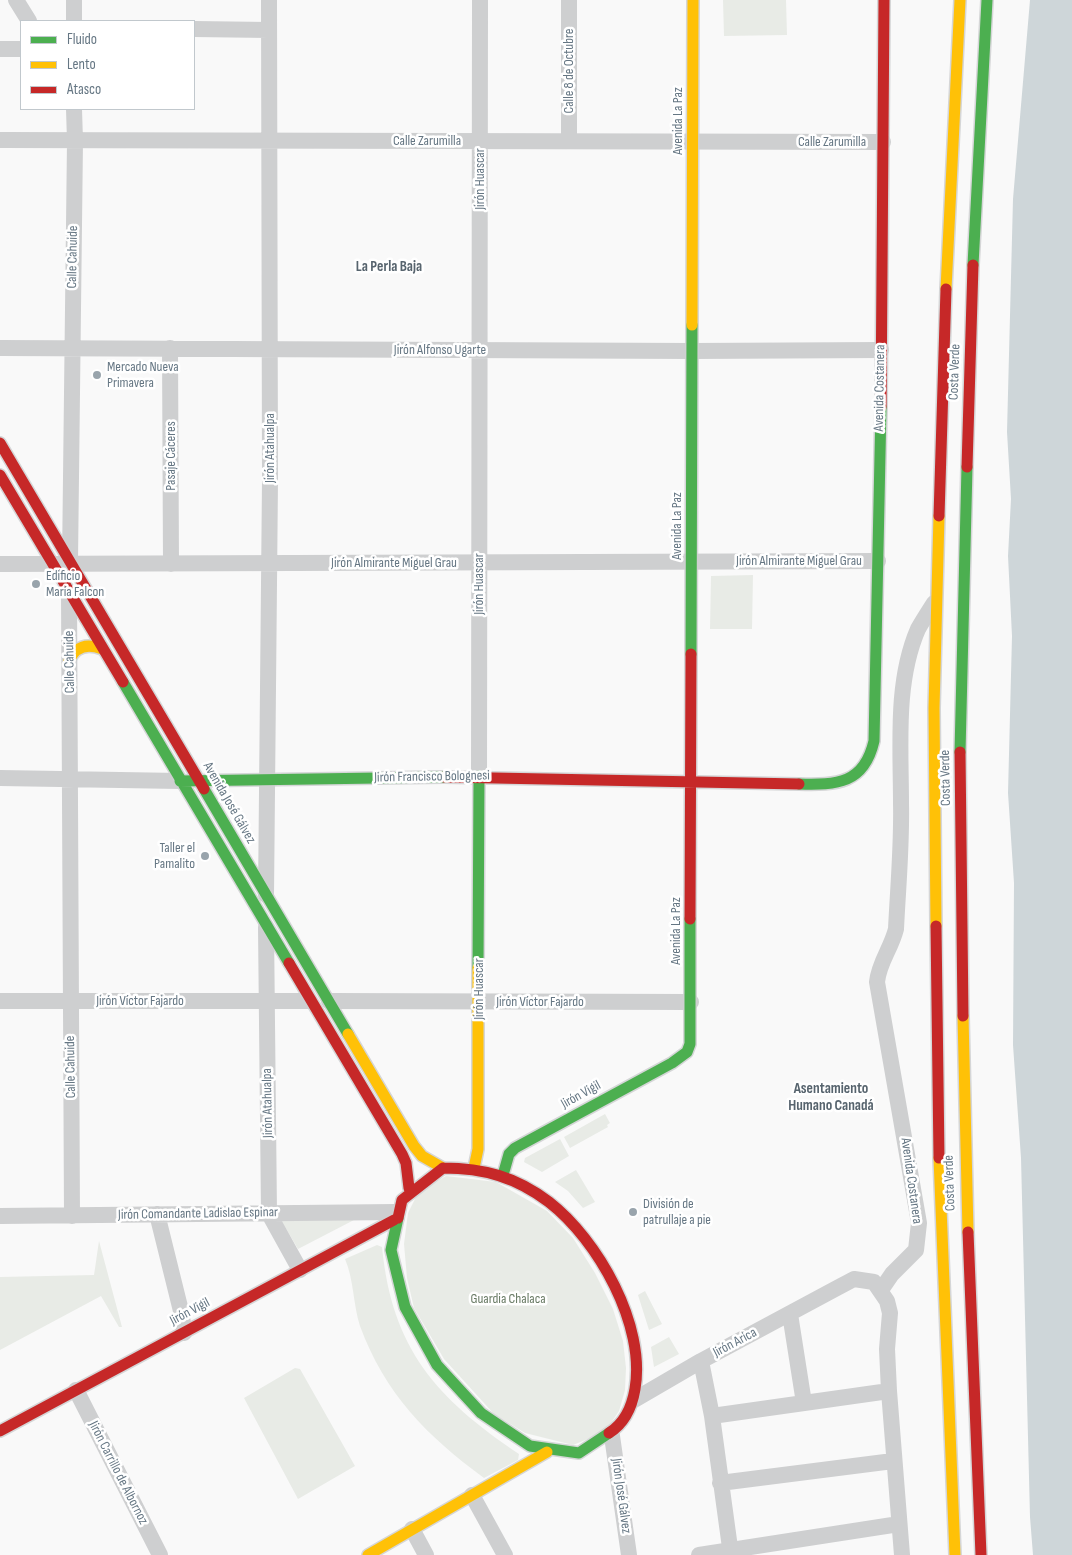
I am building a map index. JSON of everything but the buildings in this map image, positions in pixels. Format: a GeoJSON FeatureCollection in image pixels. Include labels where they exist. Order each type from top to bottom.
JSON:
{"type":"FeatureCollection","features":[{"type":"Feature","properties":{"kind":"main road","name":"Avenida La Paz"},"geometry":{"type":"LineString","coordinates":[[687,1052],[690,1044],[691,1002],[693,0]]}},
{"type":"Feature","properties":{"kind":"main road","name":"Avenida Costanera"},"geometry":{"type":"LineString","coordinates":[[860,772],[871,755],[874,739],[881,350],[884,0]]}},
{"type":"Feature","properties":{"kind":"main road","name":"Costa Verde"},"geometry":{"type":"LineString","coordinates":[[955,1555],[939,1145],[934,708],[946,281],[960,0]]}},
{"type":"Feature","properties":{"kind":"main road","name":"Costa Verde"},"geometry":{"type":"LineString","coordinates":[[981,1555],[964,1144],[960,709],[972,282],[987,0]]}},
{"type":"Feature","properties":{"kind":"main road","name":"Avenida José Gálvez"},"geometry":{"type":"LineString","coordinates":[[0,443],[414,1146],[422,1156],[443,1168]]}},
{"type":"Feature","properties":{"kind":"main road"},"geometry":{"type":"LineString","coordinates":[[0,475],[309,1001],[402,1154],[406,1164],[409,1188]]}},
{"type":"Feature","properties":{"kind":"main road"},"geometry":{"type":"LineString","coordinates":[[69,661],[74,651],[84,645],[95,645],[102,649]]}},
{"type":"Feature","properties":{"kind":"main road","name":"Jirón Francisco Bolognesi"},"geometry":{"type":"LineString","coordinates":[[180,781],[479,776],[824,785],[847,781],[860,772]]}},
{"type":"Feature","properties":{"kind":"main road","name":"Jirón Huascar"},"geometry":{"type":"LineString","coordinates":[[474,1168],[478,1149],[479,776]]}},
{"type":"Feature","properties":{"kind":"main road","name":"Jirón Vigil"},"geometry":{"type":"LineString","coordinates":[[503,1175],[508,1154],[515,1148],[662,1069],[687,1052]]}},
{"type":"Feature","properties":{"kind":"main road"},"geometry":{"type":"LineString","coordinates":[[443,1168],[474,1168],[503,1175],[541,1197],[564,1215],[582,1236],[610,1280],[623,1307],[636,1354],[637,1376],[634,1400],[625,1419],[612,1436],[596,1448],[579,1453],[547,1452],[527,1444],[490,1420],[452,1386],[431,1359],[406,1310],[398,1288],[394,1264],[395,1216],[409,1188],[427,1173],[443,1168]]}},
{"type":"Feature","properties":{"kind":"main road","name":"Jirón Vigil"},"geometry":{"type":"LineString","coordinates":[[0,1431],[300,1270],[395,1216]]}},
{"type":"Feature","properties":{"kind":"main road"},"geometry":{"type":"LineString","coordinates":[[368,1555],[547,1452]]}},
{"type":"Feature","properties":{"kind":"street"},"geometry":{"type":"LineString","coordinates":[[16,0],[28,20]]}},
{"type":"Feature","properties":{"kind":"street"},"geometry":{"type":"LineString","coordinates":[[74,0],[74,20]]}},
{"type":"Feature","properties":{"kind":"street","name":"Jirón Atahualpa"},"geometry":{"type":"LineString","coordinates":[[266,897],[270,349],[269,0]]}},
{"type":"Feature","properties":{"kind":"street","name":"Jirón Huascar"},"geometry":{"type":"LineString","coordinates":[[479,776],[480,0]]}},
{"type":"Feature","properties":{"kind":"street","name":"Calle 8 de Octubre"},"geometry":{"type":"LineString","coordinates":[[569,141],[570,0]]}},
{"type":"Feature","properties":{"kind":"street"},"geometry":{"type":"LineString","coordinates":[[195,29],[268,30]]}},
{"type":"Feature","properties":{"kind":"street"},"geometry":{"type":"LineString","coordinates":[[0,49],[20,49]]}},
{"type":"Feature","properties":{"kind":"street","name":"Calle Cahuide"},"geometry":{"type":"LineString","coordinates":[[72,1216],[70,1000],[72,778],[69,593],[74,110]]}},
{"type":"Feature","properties":{"kind":"street","name":"Calle Zarumilla"},"geometry":{"type":"LineString","coordinates":[[0,140],[883,142]]}},
{"type":"Feature","properties":{"kind":"street","name":"Jirón Alfonso Ugarte"},"geometry":{"type":"LineString","coordinates":[[0,348],[71,350],[170,348],[692,352],[881,350]]}},
{"type":"Feature","properties":{"kind":"street","name":"Pasaje Cáceres"},"geometry":{"type":"LineString","coordinates":[[170,348],[171,564]]}},
{"type":"Feature","properties":{"kind":"street","name":"Jirón Almirante Miguel Grau"},"geometry":{"type":"LineString","coordinates":[[0,564],[878,561]]}},
{"type":"Feature","properties":{"kind":"street","name":"Avenida Costanera"},"geometry":{"type":"LineString","coordinates":[[881,1290],[892,1274],[916,1250],[919,1223],[877,982],[881,963],[892,945],[896,929],[901,804],[899,752],[904,684],[912,647],[919,628],[936,599]]}},
{"type":"Feature","properties":{"kind":"street","name":"Jirón Francisco Bolognesi"},"geometry":{"type":"LineString","coordinates":[[0,778],[180,781]]}},
{"type":"Feature","properties":{"kind":"street","name":"Jirón Atahualpa"},"geometry":{"type":"LineString","coordinates":[[266,927],[269,1214],[300,1270]]}},
{"type":"Feature","properties":{"kind":"street","name":"Jirón Víctor Fajardo"},"geometry":{"type":"LineString","coordinates":[[0,1000],[309,1001]]}},
{"type":"Feature","properties":{"kind":"street","name":"Jirón Víctor Fajardo"},"geometry":{"type":"LineString","coordinates":[[330,1001],[478,1003],[691,1002]]}},
{"type":"Feature","properties":{"kind":"street"},"geometry":{"type":"LineString","coordinates":[[157,1214],[182,1316],[184,1333]]}},
{"type":"Feature","properties":{"kind":"street","name":"Jirón Comandante Ladislao Espinar"},"geometry":{"type":"LineString","coordinates":[[0,1216],[157,1214],[395,1216]]}},
{"type":"Feature","properties":{"kind":"street","name":"Jirón Arica"},"geometry":{"type":"LineString","coordinates":[[634,1400],[701,1361],[854,1280],[874,1282],[881,1290]]}},
{"type":"Feature","properties":{"kind":"street"},"geometry":{"type":"LineString","coordinates":[[881,1290],[887,1301],[890,1314],[887,1349],[889,1391],[893,1461],[902,1555]]}},
{"type":"Feature","properties":{"kind":"street"},"geometry":{"type":"LineString","coordinates":[[790,1314],[804,1403]]}},
{"type":"Feature","properties":{"kind":"street"},"geometry":{"type":"LineString","coordinates":[[701,1361],[712,1416],[731,1553]]}},
{"type":"Feature","properties":{"kind":"street","name":"Jirón Carrillo de Albornoz"},"geometry":{"type":"LineString","coordinates":[[76,1390],[160,1555]]}},
{"type":"Feature","properties":{"kind":"street"},"geometry":{"type":"LineString","coordinates":[[712,1416],[889,1391]]}},
{"type":"Feature","properties":{"kind":"street","name":"Jirón José Gálvez"},"geometry":{"type":"LineString","coordinates":[[612,1436],[629,1555]]}},
{"type":"Feature","properties":{"kind":"street"},"geometry":{"type":"LineString","coordinates":[[720,1484],[893,1461]]}},
{"type":"Feature","properties":{"kind":"street"},"geometry":{"type":"LineString","coordinates":[[472,1495],[505,1555]]}},
{"type":"Feature","properties":{"kind":"street"},"geometry":{"type":"LineString","coordinates":[[699,1555],[793,1548],[899,1524]]}},
{"type":"Feature","properties":{"kind":"street"},"geometry":{"type":"LineString","coordinates":[[412,1529],[426,1555]]}},
{"type":"Feature","properties":{"kind":"green space"},"geometry":{"type":"Polygon","coordinates":[[[723,0],[786,0],[787,35],[724,36],[723,0]]]}},
{"type":"Feature","properties":{"kind":"green space"},"geometry":{"type":"Polygon","coordinates":[[[753,575],[752,629],[710,629],[711,576],[753,575]]]}},
{"type":"Feature","properties":{"kind":"green space"},"geometry":{"type":"Polygon","coordinates":[[[605,1114],[610,1123],[607,1125],[608,1127],[570,1148],[564,1137],[605,1114]]]}},
{"type":"Feature","properties":{"kind":"green space"},"geometry":{"type":"Polygon","coordinates":[[[560,1139],[569,1156],[542,1172],[524,1162],[525,1158],[560,1139]]]}},
{"type":"Feature","properties":{"kind":"green space"},"geometry":{"type":"Polygon","coordinates":[[[576,1170],[595,1202],[583,1208],[568,1191],[555,1182],[576,1170]]]}},
{"type":"Feature","properties":{"kind":"green space","name":"Guardia Chalaca"},"geometry":{"type":"Polygon","coordinates":[[[446,1176],[496,1182],[547,1211],[573,1238],[595,1273],[613,1309],[623,1341],[626,1368],[625,1390],[619,1411],[605,1432],[573,1445],[525,1433],[494,1414],[444,1359],[414,1308],[407,1278],[404,1244],[408,1213],[419,1191],[446,1176]]]}},
{"type":"Feature","properties":{"kind":"green space"},"geometry":{"type":"Polygon","coordinates":[[[281,1220],[354,1220],[298,1249],[281,1220]]]}},
{"type":"Feature","properties":{"kind":"green space"},"geometry":{"type":"Polygon","coordinates":[[[99,1241],[122,1327],[119,1327],[101,1296],[0,1350],[0,1277],[94,1275],[99,1241]]]}},
{"type":"Feature","properties":{"kind":"green space"},"geometry":{"type":"Polygon","coordinates":[[[377,1245],[382,1247],[387,1283],[396,1315],[408,1343],[423,1368],[442,1391],[464,1412],[519,1454],[518,1460],[484,1478],[426,1429],[395,1393],[382,1373],[360,1326],[345,1259],[377,1245]]]}},
{"type":"Feature","properties":{"kind":"green space"},"geometry":{"type":"Polygon","coordinates":[[[645,1291],[662,1324],[649,1330],[638,1295],[645,1291]]]}},
{"type":"Feature","properties":{"kind":"green space"},"geometry":{"type":"Polygon","coordinates":[[[669,1337],[679,1354],[654,1367],[651,1347],[669,1337]]]}},
{"type":"Feature","properties":{"kind":"green space"},"geometry":{"type":"Polygon","coordinates":[[[295,1368],[300,1369],[355,1466],[298,1499],[244,1398],[295,1368]]]}},
{"type":"Feature","properties":{"kind":"shaded area"},"geometry":{"type":"Polygon","coordinates":[[[1030,0],[1072,0],[1072,1555],[1033,1555],[1030,1517],[1021,1158],[1013,1045],[1014,883],[1008,793],[1012,636],[1008,556],[1011,499],[1007,432],[1013,199],[1030,0]]]}},
{"type":"Feature","properties":{"kind":"traffic: fast"},"geometry":{"type":"LineString","coordinates":[[973,265],[987,0]]}},
{"type":"Feature","properties":{"kind":"traffic: fast"},"geometry":{"type":"LineString","coordinates":[[691,654],[692,325]]}},
{"type":"Feature","properties":{"kind":"traffic: fast"},"geometry":{"type":"LineString","coordinates":[[799,784],[837,782],[856,774],[863,766],[874,741],[881,407]]}},
{"type":"Feature","properties":{"kind":"traffic: fast"},"geometry":{"type":"LineString","coordinates":[[960,752],[967,467]]}},
{"type":"Feature","properties":{"kind":"traffic: fast"},"geometry":{"type":"LineString","coordinates":[[123,682],[289,963]]}},
{"type":"Feature","properties":{"kind":"traffic: fast"},"geometry":{"type":"LineString","coordinates":[[478,968],[479,776]]}},
{"type":"Feature","properties":{"kind":"traffic: fast"},"geometry":{"type":"LineString","coordinates":[[180,781],[444,777]]}},
{"type":"Feature","properties":{"kind":"traffic: fast"},"geometry":{"type":"LineString","coordinates":[[204,789],[348,1034]]}},
{"type":"Feature","properties":{"kind":"traffic: fast"},"geometry":{"type":"LineString","coordinates":[[503,1175],[509,1154],[515,1148],[672,1063],[687,1052],[690,1044],[690,919]]}},
{"type":"Feature","properties":{"kind":"traffic: fast"},"geometry":{"type":"LineString","coordinates":[[398,1218],[391,1250],[405,1307],[437,1365],[481,1413],[530,1446],[579,1453],[609,1433]]}},
{"type":"Feature","properties":{"kind":"traffic: slow"},"geometry":{"type":"LineString","coordinates":[[692,325],[693,0]]}},
{"type":"Feature","properties":{"kind":"traffic: slow"},"geometry":{"type":"LineString","coordinates":[[946,289],[960,0]]}},
{"type":"Feature","properties":{"kind":"traffic: slow"},"geometry":{"type":"LineString","coordinates":[[936,926],[934,708],[939,516]]}},
{"type":"Feature","properties":{"kind":"traffic: slow"},"geometry":{"type":"LineString","coordinates":[[69,661],[75,652],[82,647],[91,646],[102,649]]}},
{"type":"Feature","properties":{"kind":"traffic: slow"},"geometry":{"type":"LineString","coordinates":[[474,1168],[478,1149],[478,968]]}},
{"type":"Feature","properties":{"kind":"traffic: slow"},"geometry":{"type":"LineString","coordinates":[[963,1016],[968,1232]]}},
{"type":"Feature","properties":{"kind":"traffic: slow"},"geometry":{"type":"LineString","coordinates":[[348,1034],[414,1146],[422,1156],[443,1168]]}},
{"type":"Feature","properties":{"kind":"traffic: slow"},"geometry":{"type":"LineString","coordinates":[[939,1158],[955,1555]]}},
{"type":"Feature","properties":{"kind":"traffic: slow"},"geometry":{"type":"LineString","coordinates":[[368,1555],[547,1452]]}},
{"type":"Feature","properties":{"kind":"traffic: jam"},"geometry":{"type":"LineString","coordinates":[[881,407],[884,0]]}},
{"type":"Feature","properties":{"kind":"traffic: jam"},"geometry":{"type":"LineString","coordinates":[[967,467],[973,265]]}},
{"type":"Feature","properties":{"kind":"traffic: jam"},"geometry":{"type":"LineString","coordinates":[[939,516],[946,289]]}},
{"type":"Feature","properties":{"kind":"traffic: jam"},"geometry":{"type":"LineString","coordinates":[[0,443],[204,789]]}},
{"type":"Feature","properties":{"kind":"traffic: jam"},"geometry":{"type":"LineString","coordinates":[[0,475],[123,682]]}},
{"type":"Feature","properties":{"kind":"traffic: jam"},"geometry":{"type":"LineString","coordinates":[[690,919],[691,654]]}},
{"type":"Feature","properties":{"kind":"traffic: jam"},"geometry":{"type":"LineString","coordinates":[[960,752],[963,1016]]}},
{"type":"Feature","properties":{"kind":"traffic: jam"},"geometry":{"type":"LineString","coordinates":[[444,777],[799,784]]}},
{"type":"Feature","properties":{"kind":"traffic: jam"},"geometry":{"type":"LineString","coordinates":[[936,926],[939,1158]]}},
{"type":"Feature","properties":{"kind":"traffic: jam"},"geometry":{"type":"LineString","coordinates":[[289,963],[402,1154],[406,1163],[409,1188]]}},
{"type":"Feature","properties":{"kind":"traffic: jam"},"geometry":{"type":"LineString","coordinates":[[443,1168],[486,1172],[512,1180],[537,1193],[567,1218],[585,1238],[601,1261],[626,1312],[633,1338],[636,1364],[635,1389],[630,1408],[615,1429],[609,1433]]}},
{"type":"Feature","properties":{"kind":"traffic: jam"},"geometry":{"type":"LineString","coordinates":[[398,1218],[402,1200],[443,1168]]}},
{"type":"Feature","properties":{"kind":"traffic: jam"},"geometry":{"type":"LineString","coordinates":[[0,1431],[394,1220]]}},
{"type":"Feature","properties":{"kind":"traffic: jam"},"geometry":{"type":"LineString","coordinates":[[968,1232],[981,1555]]}},
{"type":"Feature","properties":{"kind":"place","name":"Mercado Nueva Primavera"},"geometry":{"type":"Point","coordinates":[97,375]}},
{"type":"Feature","properties":{"kind":"place","name":"Edificio María Falcon"},"geometry":{"type":"Point","coordinates":[36,584]}},
{"type":"Feature","properties":{"kind":"place","name":"Taller el Pamalito"},"geometry":{"type":"Point","coordinates":[205,856]}},
{"type":"Feature","properties":{"kind":"place","name":"División de patrullaje a pie"},"geometry":{"type":"Point","coordinates":[633,1212]}},
{"type":"Feature","properties":{"kind":"district","name":"La Perla Baja"},"geometry":{"type":"Point","coordinates":[389,267]}},
{"type":"Feature","properties":{"kind":"district","name":"Asentamiento Humano Canadá"},"geometry":{"type":"Point","coordinates":[831,1098]}}]}
